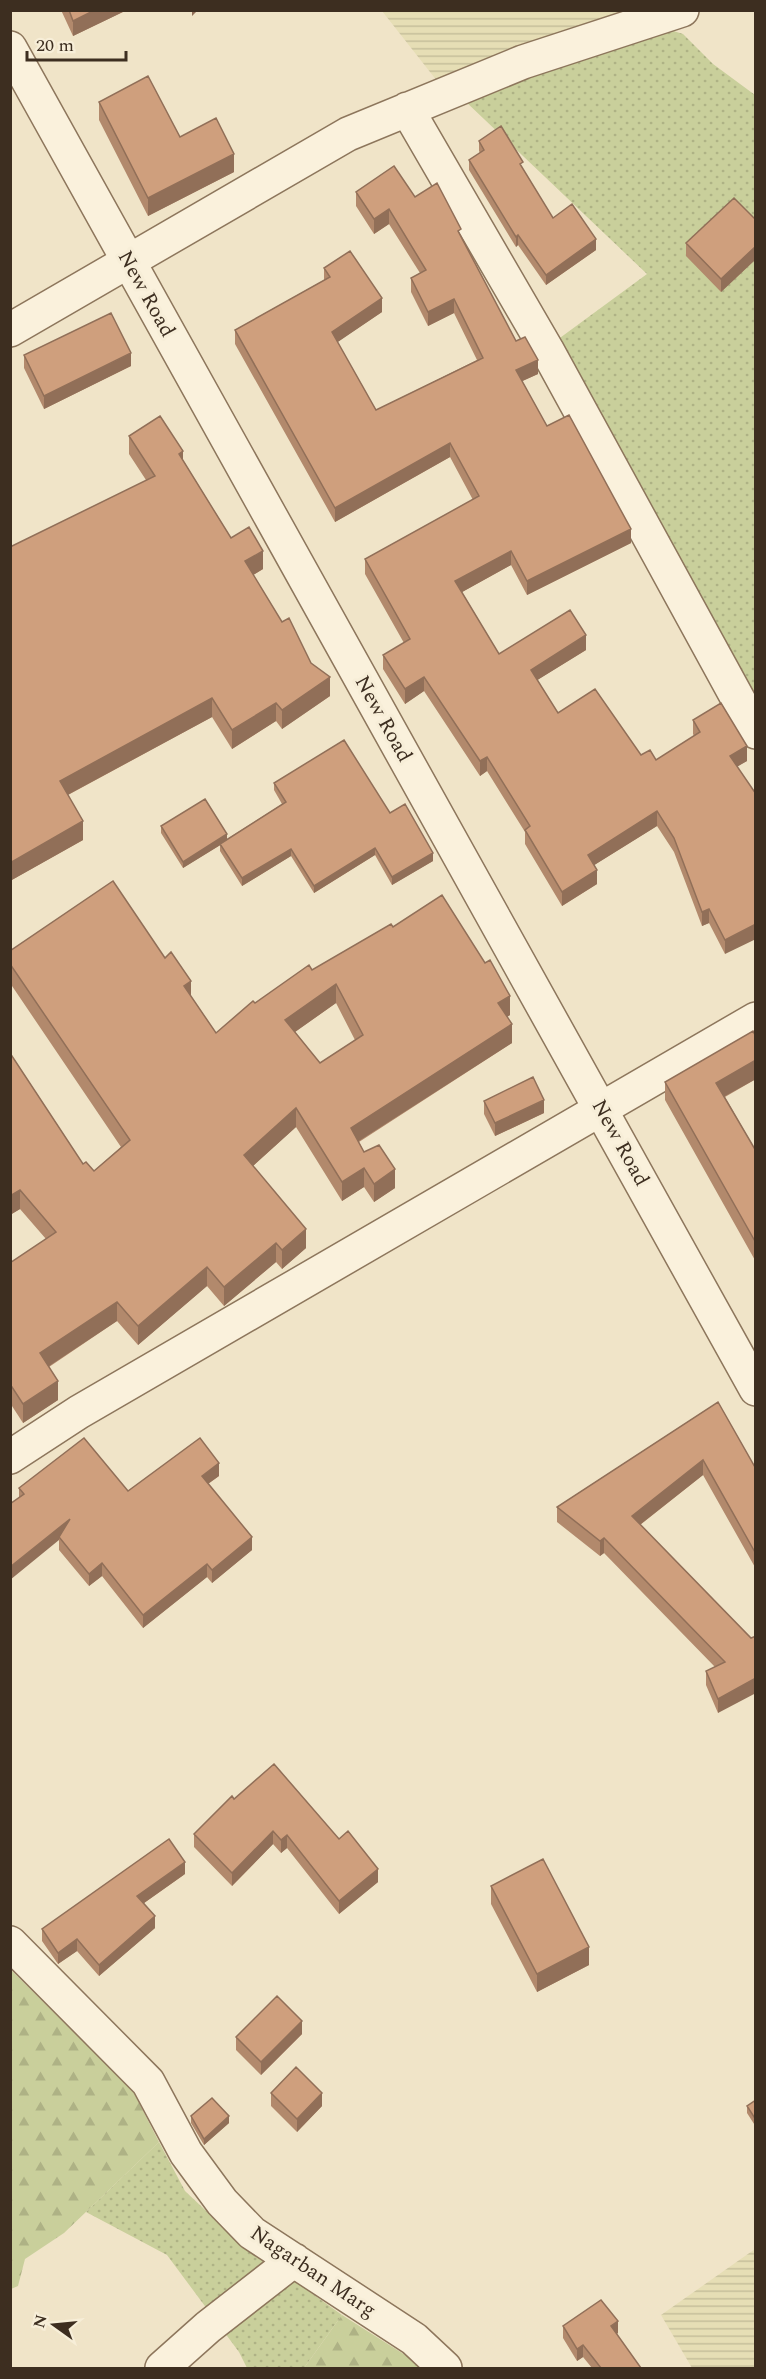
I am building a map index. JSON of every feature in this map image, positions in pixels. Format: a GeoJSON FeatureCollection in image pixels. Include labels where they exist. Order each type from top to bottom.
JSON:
{"type":"FeatureCollection","features":[{"type":"Feature","properties":{"kind":"street"},"geometry":{"type":"LineString","coordinates":[[10,330],[348,135],[523,62],[682,10]]}},
{"type":"Feature","properties":{"kind":"street","name":"New Road"},"geometry":{"type":"LineString","coordinates":[[10,48],[756,1389]]}},
{"type":"Feature","properties":{"kind":"street"},"geometry":{"type":"LineString","coordinates":[[407,109],[547,350],[756,732]]}},
{"type":"Feature","properties":{"kind":"street"},"geometry":{"type":"LineString","coordinates":[[10,1457],[79,1412],[756,1019]]}},
{"type":"Feature","properties":{"kind":"street","name":"Nagarban Marg"},"geometry":{"type":"LineString","coordinates":[[10,1943],[148,2082],[186,2153],[222,2202],[252,2233],[414,2339],[445,2368]]}},
{"type":"Feature","properties":{"kind":"street"},"geometry":{"type":"LineString","coordinates":[[162,2368],[208,2327],[294,2260]]}},
{"type":"Feature","properties":{"kind":"shaded area"},"geometry":{"type":"Polygon","coordinates":[[[382,11],[650,11],[441,86],[382,11]]]}},
{"type":"Feature","properties":{"kind":"shaded area"},"geometry":{"type":"Polygon","coordinates":[[[755,2249],[755,2368],[692,2368],[661,2315],[755,2249]]]}},
{"type":"Feature","properties":{"kind":"green space"},"geometry":{"type":"Polygon","coordinates":[[[664,28],[683,34],[713,64],[755,95],[755,715],[553,343],[647,274],[464,100],[664,28]]]}},
{"type":"Feature","properties":{"kind":"green space"},"geometry":{"type":"Polygon","coordinates":[[[10,1969],[133,2091],[159,2142],[64,2233],[25,2259],[18,2286],[11,2289],[10,1969]]]}},
{"type":"Feature","properties":{"kind":"green space"},"geometry":{"type":"Polygon","coordinates":[[[159,2142],[185,2191],[236,2239],[342,2315],[304,2368],[247,2368],[239,2352],[167,2255],[86,2212],[159,2142]]]}},
{"type":"Feature","properties":{"kind":"green space"},"geometry":{"type":"Polygon","coordinates":[[[342,2315],[413,2360],[422,2368],[304,2368],[342,2315]]]}},
{"type":"Feature","properties":{"kind":"building"},"geometry":{"type":"Polygon","coordinates":[[[69,10],[95,10],[73,21],[69,10]]]}},
{"type":"Feature","properties":{"kind":"building"},"geometry":{"type":"Polygon","coordinates":[[[148,76],[180,137],[216,118],[234,154],[148,198],[99,102],[148,76]]]}},
{"type":"Feature","properties":{"kind":"building"},"geometry":{"type":"Polygon","coordinates":[[[501,126],[523,162],[520,164],[553,218],[572,204],[596,239],[546,275],[518,235],[516,237],[469,160],[484,150],[479,141],[501,126]]]}},
{"type":"Feature","properties":{"kind":"building"},"geometry":{"type":"Polygon","coordinates":[[[394,166],[415,197],[437,183],[461,229],[458,231],[516,341],[525,337],[538,360],[516,370],[547,426],[569,415],[631,529],[527,581],[511,551],[455,581],[499,654],[570,610],[586,635],[531,670],[558,713],[595,689],[641,755],[650,750],[656,760],[700,732],[693,720],[721,703],[747,746],[730,756],[756,794],[756,924],[725,940],[709,909],[702,912],[674,838],[657,811],[588,855],[597,870],[562,892],[525,830],[530,826],[487,757],[480,761],[424,677],[405,689],[383,655],[410,639],[365,559],[479,496],[450,443],[335,508],[235,330],[330,277],[324,268],[350,251],[382,298],[332,332],[376,410],[483,358],[454,299],[428,312],[411,278],[426,270],[389,209],[374,219],[356,192],[394,166]]]}},
{"type":"Feature","properties":{"kind":"building"},"geometry":{"type":"Polygon","coordinates":[[[734,198],[756,220],[756,246],[721,279],[686,243],[734,198]]]}},
{"type":"Feature","properties":{"kind":"building"},"geometry":{"type":"Polygon","coordinates":[[[111,313],[131,353],[44,396],[24,355],[111,313]]]}},
{"type":"Feature","properties":{"kind":"building"},"geometry":{"type":"Polygon","coordinates":[[[160,416],[183,451],[179,454],[231,538],[249,527],[263,551],[245,561],[282,622],[289,618],[311,663],[330,677],[282,710],[276,703],[232,730],[212,698],[60,781],[83,821],[10,863],[10,547],[155,476],[129,436],[160,416]]]}},
{"type":"Feature","properties":{"kind":"building"},"geometry":{"type":"Polygon","coordinates":[[[344,740],[390,813],[405,804],[433,853],[392,877],[375,848],[314,886],[291,849],[242,878],[220,844],[286,802],[274,783],[344,740]]]}},
{"type":"Feature","properties":{"kind":"building"},"geometry":{"type":"Polygon","coordinates":[[[205,799],[227,834],[183,862],[161,826],[205,799]]]}},
{"type":"Feature","properties":{"kind":"building"},"geometry":{"type":"Polygon","coordinates":[[[113,881],[165,958],[171,952],[191,981],[184,986],[216,1033],[253,1001],[255,1003],[309,965],[312,970],[391,924],[393,927],[442,895],[485,963],[490,960],[510,996],[498,1003],[512,1024],[351,1128],[364,1152],[379,1145],[395,1169],[374,1184],[364,1168],[342,1182],[296,1108],[244,1155],[306,1229],[282,1250],[276,1243],[224,1287],[207,1267],[138,1326],[117,1302],[40,1353],[58,1381],[23,1404],[12,1387],[10,1388],[10,1263],[56,1232],[20,1190],[10,1196],[10,1053],[83,1164],[86,1162],[94,1171],[130,1140],[10,964],[10,951],[113,881]],[[336,984],[285,1020],[320,1063],[363,1035],[336,984]]]}},
{"type":"Feature","properties":{"kind":"building"},"geometry":{"type":"Polygon","coordinates":[[[753,1031],[756,1037],[756,1060],[716,1083],[756,1151],[756,1243],[665,1082],[753,1031]]]}},
{"type":"Feature","properties":{"kind":"building"},"geometry":{"type":"Polygon","coordinates":[[[533,1077],[544,1100],[495,1123],[484,1101],[533,1077]]]}},
{"type":"Feature","properties":{"kind":"building"},"geometry":{"type":"Polygon","coordinates":[[[718,1402],[756,1469],[756,1554],[703,1460],[632,1516],[751,1638],[756,1636],[756,1678],[718,1699],[706,1671],[725,1662],[604,1538],[600,1541],[557,1507],[718,1402]]]}},
{"type":"Feature","properties":{"kind":"building"},"geometry":{"type":"Polygon","coordinates":[[[84,1438],[128,1491],[200,1438],[219,1463],[202,1476],[252,1537],[212,1570],[207,1564],[143,1615],[102,1563],[89,1574],[59,1537],[70,1519],[10,1567],[10,1504],[24,1494],[19,1488],[84,1438]]]}},
{"type":"Feature","properties":{"kind":"building"},"geometry":{"type":"Polygon","coordinates":[[[274,1764],[339,1839],[348,1831],[378,1869],[339,1901],[287,1835],[281,1840],[273,1831],[232,1873],[194,1834],[232,1796],[234,1799],[274,1764]]]}},
{"type":"Feature","properties":{"kind":"building"},"geometry":{"type":"Polygon","coordinates":[[[169,1839],[185,1862],[137,1896],[155,1916],[99,1965],[77,1939],[58,1953],[42,1929],[169,1839]]]}},
{"type":"Feature","properties":{"kind":"building"},"geometry":{"type":"Polygon","coordinates":[[[543,1859],[589,1947],[537,1974],[491,1886],[543,1859]]]}},
{"type":"Feature","properties":{"kind":"building"},"geometry":{"type":"Polygon","coordinates":[[[277,1996],[302,2021],[261,2062],[236,2037],[277,1996]]]}},
{"type":"Feature","properties":{"kind":"building"},"geometry":{"type":"Polygon","coordinates":[[[296,2067],[322,2093],[297,2119],[271,2093],[296,2067]]]}},
{"type":"Feature","properties":{"kind":"building"},"geometry":{"type":"Polygon","coordinates":[[[212,2098],[229,2116],[204,2139],[191,2116],[212,2098]]]}},
{"type":"Feature","properties":{"kind":"building"},"geometry":{"type":"Polygon","coordinates":[[[756,2100],[756,2120],[747,2106],[756,2100]]]}},
{"type":"Feature","properties":{"kind":"building"},"geometry":{"type":"Polygon","coordinates":[[[601,2300],[618,2321],[611,2326],[641,2368],[601,2368],[583,2345],[577,2349],[563,2326],[601,2300]]]}}]}
